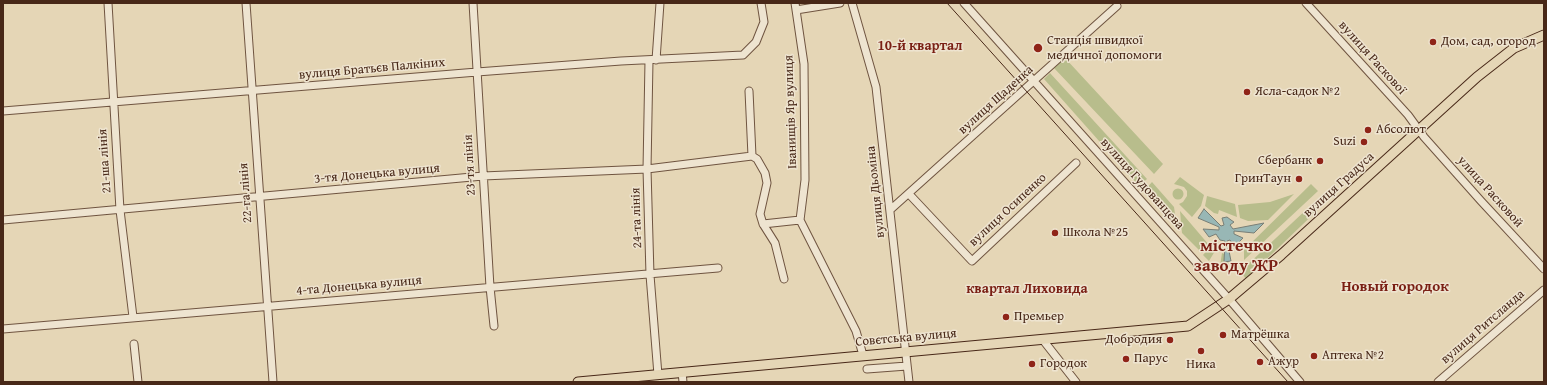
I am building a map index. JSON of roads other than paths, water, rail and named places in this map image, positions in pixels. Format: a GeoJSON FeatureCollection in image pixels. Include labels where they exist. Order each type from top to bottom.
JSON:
{"type":"FeatureCollection","features":[{"type":"Feature","properties":{"kind":"main road","name":"вулиця Градуса"},"geometry":{"type":"LineString","coordinates":[[1229,299],[1281,255],[1477,77],[1514,48],[1544,35]]}},
{"type":"Feature","properties":{"kind":"main road","name":"Совєтська вулиця"},"geometry":{"type":"LineString","coordinates":[[578,382],[658,375],[682,377],[863,355],[1188,326],[1229,299]]}},
{"type":"Feature","properties":{"kind":"street","name":"21-ша лінія"},"geometry":{"type":"LineString","coordinates":[[108,3],[120,210],[133,317]]}},
{"type":"Feature","properties":{"kind":"street","name":"22-га лінія"},"geometry":{"type":"LineString","coordinates":[[246,3],[258,197],[273,382]]}},
{"type":"Feature","properties":{"kind":"street","name":"23-тя лінія"},"geometry":{"type":"LineString","coordinates":[[473,3],[490,287],[494,326]]}},
{"type":"Feature","properties":{"kind":"street","name":"24-та лінія"},"geometry":{"type":"LineString","coordinates":[[658,375],[650,274],[647,169],[652,61],[660,3]]}},
{"type":"Feature","properties":{"kind":"street","name":"вулиця Братьєв Палкіних"},"geometry":{"type":"LineString","coordinates":[[3,112],[113,101],[621,61],[652,61],[743,56],[756,42],[764,22],[761,3]]}},
{"type":"Feature","properties":{"kind":"street"},"geometry":{"type":"LineString","coordinates":[[795,7],[840,3]]}},
{"type":"Feature","properties":{"kind":"street","name":"вулиця Дьоміна"},"geometry":{"type":"LineString","coordinates":[[852,3],[876,86],[909,382]]}},
{"type":"Feature","properties":{"kind":"street","name":"вулиця Гудованцева"},"geometry":{"type":"LineString","coordinates":[[964,3],[1229,299],[1300,382]]}},
{"type":"Feature","properties":{"kind":"street","name":"вулиця Раскової"},"geometry":{"type":"LineString","coordinates":[[1306,3],[1419,129]]}},
{"type":"Feature","properties":{"kind":"street","name":"вулиця Щаденка"},"geometry":{"type":"LineString","coordinates":[[890,210],[1117,6]]}},
{"type":"Feature","properties":{"kind":"street","name":"Іванищів Яр вулиця"},"geometry":{"type":"LineString","coordinates":[[795,7],[804,64],[805,180],[800,220]]}},
{"type":"Feature","properties":{"kind":"street"},"geometry":{"type":"LineString","coordinates":[[749,92],[752,156],[765,173],[766,183],[760,214],[763,224],[775,243],[784,279]]}},
{"type":"Feature","properties":{"kind":"street","name":"улица Расковой"},"geometry":{"type":"LineString","coordinates":[[1419,129],[1480,201],[1544,269]]}},
{"type":"Feature","properties":{"kind":"street","name":"3-тя Донецька вулиця"},"geometry":{"type":"LineString","coordinates":[[3,220],[483,176],[647,169],[752,156]]}},
{"type":"Feature","properties":{"kind":"street","name":"вулиця Осипенко"},"geometry":{"type":"LineString","coordinates":[[909,194],[972,261],[1076,163]]}},
{"type":"Feature","properties":{"kind":"street"},"geometry":{"type":"LineString","coordinates":[[763,224],[800,220],[856,332],[863,355]]}},
{"type":"Feature","properties":{"kind":"street","name":"4-та Донецька вулиця"},"geometry":{"type":"LineString","coordinates":[[3,328],[718,268]]}},
{"type":"Feature","properties":{"kind":"street","name":"вулиця Ритсланда"},"geometry":{"type":"LineString","coordinates":[[1438,382],[1544,290]]}},
{"type":"Feature","properties":{"kind":"street"},"geometry":{"type":"LineString","coordinates":[[1043,340],[1076,382]]}},
{"type":"Feature","properties":{"kind":"street"},"geometry":{"type":"LineString","coordinates":[[134,344],[138,382]]}},
{"type":"Feature","properties":{"kind":"street"},"geometry":{"type":"LineString","coordinates":[[867,369],[908,366]]}},
{"type":"Feature","properties":{"kind":"water"},"geometry":{"type":"Polygon","coordinates":[[[1204,209],[1221,226],[1224,225],[1222,218],[1227,217],[1234,222],[1230,225],[1233,229],[1264,223],[1254,233],[1234,231],[1234,234],[1243,238],[1234,247],[1230,240],[1227,241],[1231,261],[1224,262],[1225,241],[1220,240],[1216,234],[1209,237],[1203,229],[1219,230],[1219,227],[1198,218],[1204,209]]]}},
{"type":"Feature","properties":{"kind":"tram line"},"geometry":{"type":"LineString","coordinates":[[947,3],[1288,382]]}},
{"type":"Feature","properties":{"kind":"place","name":"Дом, сад, огород"},"geometry":{"type":"Point","coordinates":[1433,42]}},
{"type":"Feature","properties":{"kind":"place","name":"Станція швидкої медичної допомоги"},"geometry":{"type":"Point","coordinates":[1038,48]}},
{"type":"Feature","properties":{"kind":"place","name":"Ясла-садок №2"},"geometry":{"type":"Point","coordinates":[1247,92]}},
{"type":"Feature","properties":{"kind":"place","name":"Абсолют"},"geometry":{"type":"Point","coordinates":[1368,130]}},
{"type":"Feature","properties":{"kind":"place","name":"Suzi"},"geometry":{"type":"Point","coordinates":[1364,142]}},
{"type":"Feature","properties":{"kind":"place","name":"Сбербанк"},"geometry":{"type":"Point","coordinates":[1320,161]}},
{"type":"Feature","properties":{"kind":"place","name":"ГринТаун"},"geometry":{"type":"Point","coordinates":[1299,179]}},
{"type":"Feature","properties":{"kind":"place","name":"Школа №25"},"geometry":{"type":"Point","coordinates":[1055,233]}},
{"type":"Feature","properties":{"kind":"place","name":"Премьер"},"geometry":{"type":"Point","coordinates":[1006,317]}},
{"type":"Feature","properties":{"kind":"place","name":"Матрёшка"},"geometry":{"type":"Point","coordinates":[1223,335]}},
{"type":"Feature","properties":{"kind":"place","name":"Добродия"},"geometry":{"type":"Point","coordinates":[1170,340]}},
{"type":"Feature","properties":{"kind":"place","name":"Ника"},"geometry":{"type":"Point","coordinates":[1201,351]}},
{"type":"Feature","properties":{"kind":"place","name":"Аптека №2"},"geometry":{"type":"Point","coordinates":[1314,356]}},
{"type":"Feature","properties":{"kind":"place","name":"Парус"},"geometry":{"type":"Point","coordinates":[1126,359]}},
{"type":"Feature","properties":{"kind":"place","name":"Ажур"},"geometry":{"type":"Point","coordinates":[1260,362]}},
{"type":"Feature","properties":{"kind":"place","name":"Городок"},"geometry":{"type":"Point","coordinates":[1032,364]}},
{"type":"Feature","properties":{"kind":"district","name":"10-й квартал"},"geometry":{"type":"Point","coordinates":[920,46]}},
{"type":"Feature","properties":{"kind":"district","name":"містечко заводу ЖР"},"geometry":{"type":"Point","coordinates":[1236,257]}},
{"type":"Feature","properties":{"kind":"district","name":"Новый городок"},"geometry":{"type":"Point","coordinates":[1395,287]}},
{"type":"Feature","properties":{"kind":"district","name":"квартал Лиховида"},"geometry":{"type":"Point","coordinates":[1027,289]}}]}
